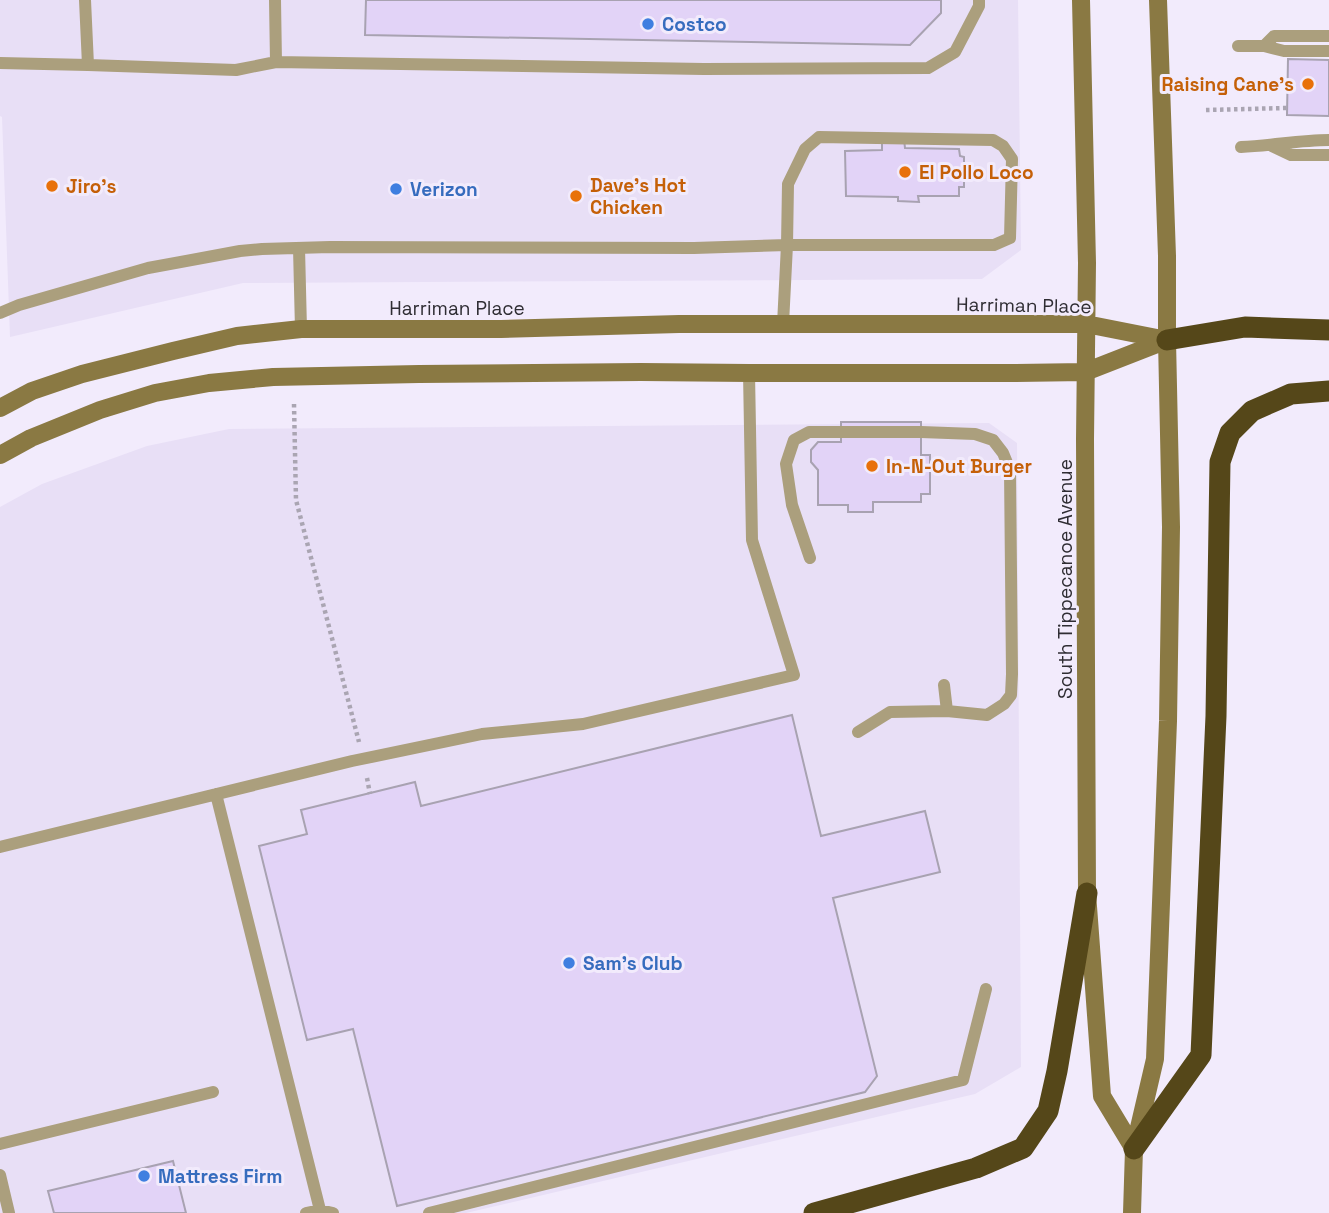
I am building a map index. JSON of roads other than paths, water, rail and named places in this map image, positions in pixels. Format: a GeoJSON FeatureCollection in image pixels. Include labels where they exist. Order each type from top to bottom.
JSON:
{"type":"FeatureCollection","features":[{"type":"Feature","properties":{"kind":"highway"},"geometry":{"type":"LineString","coordinates":[[1167,340],[1245,327],[1329,330]]}},
{"type":"Feature","properties":{"kind":"highway"},"geometry":{"type":"LineString","coordinates":[[1133,1149],[1201,1055],[1216,716],[1220,462],[1230,433],[1252,411],[1292,394],[1329,391]]}},
{"type":"Feature","properties":{"kind":"highway"},"geometry":{"type":"LineString","coordinates":[[814,1213],[976,1168],[1023,1148],[1048,1111],[1058,1072],[1087,893]]}},
{"type":"Feature","properties":{"kind":"main road","name":"South Tippecanoe Avenue"},"geometry":{"type":"LineString","coordinates":[[1081,0],[1087,262],[1087,893],[1102,1096],[1133,1149]]}},
{"type":"Feature","properties":{"kind":"main road"},"geometry":{"type":"LineString","coordinates":[[1132,1213],[1133,1149],[1155,1059],[1168,721],[1171,527],[1167,256],[1158,0]]}},
{"type":"Feature","properties":{"kind":"main road","name":"Harriman Place"},"geometry":{"type":"LineString","coordinates":[[0,408],[32,391],[82,374],[237,337],[301,329],[501,329],[679,324],[1086,324],[1167,340]]}},
{"type":"Feature","properties":{"kind":"main road"},"geometry":{"type":"LineString","coordinates":[[0,455],[31,438],[100,410],[155,393],[209,383],[273,377],[406,374],[1086,372],[1167,340]]}},
{"type":"Feature","properties":{"kind":"lane"},"geometry":{"type":"LineString","coordinates":[[85,0],[88,65]]}},
{"type":"Feature","properties":{"kind":"lane"},"geometry":{"type":"LineString","coordinates":[[275,0],[276,62]]}},
{"type":"Feature","properties":{"kind":"lane"},"geometry":{"type":"LineString","coordinates":[[0,63],[236,70],[276,62],[704,69],[928,68],[955,52],[979,6],[979,0]]}},
{"type":"Feature","properties":{"kind":"lane"},"geometry":{"type":"LineString","coordinates":[[1264,46],[1274,36],[1329,36]]}},
{"type":"Feature","properties":{"kind":"lane"},"geometry":{"type":"LineString","coordinates":[[1238,46],[1264,46],[1284,51],[1329,51]]}},
{"type":"Feature","properties":{"kind":"lane"},"geometry":{"type":"LineString","coordinates":[[0,313],[19,305],[148,268],[240,251],[299,248],[694,248],[787,245],[994,245],[1010,238],[1012,159],[1003,146],[992,140],[819,137],[805,149],[788,184],[787,245],[783,324]]}},
{"type":"Feature","properties":{"kind":"lane"},"geometry":{"type":"LineString","coordinates":[[1241,147],[1329,140]]}},
{"type":"Feature","properties":{"kind":"lane"},"geometry":{"type":"LineString","coordinates":[[1271,146],[1292,155],[1329,155]]}},
{"type":"Feature","properties":{"kind":"lane"},"geometry":{"type":"LineString","coordinates":[[299,248],[301,329]]}},
{"type":"Feature","properties":{"kind":"lane"},"geometry":{"type":"LineString","coordinates":[[0,848],[363,758],[482,734],[583,724],[794,675],[752,540],[749,373]]}},
{"type":"Feature","properties":{"kind":"lane"},"geometry":{"type":"LineString","coordinates":[[810,558],[792,505],[786,464],[794,440],[809,432],[975,434],[993,440],[1003,453],[1010,470],[1011,695],[1004,704],[987,715],[947,711],[890,712],[858,732]]}},
{"type":"Feature","properties":{"kind":"lane"},"geometry":{"type":"LineString","coordinates":[[944,685],[947,711]]}},
{"type":"Feature","properties":{"kind":"lane"},"geometry":{"type":"LineString","coordinates":[[216,794],[326,1211],[306,1213]]}},
{"type":"Feature","properties":{"kind":"lane"},"geometry":{"type":"LineString","coordinates":[[429,1213],[963,1080],[986,989]]}},
{"type":"Feature","properties":{"kind":"lane"},"geometry":{"type":"LineString","coordinates":[[0,1144],[213,1092]]}},
{"type":"Feature","properties":{"kind":"lane"},"geometry":{"type":"LineString","coordinates":[[0,1175],[9,1213]]}},
{"type":"Feature","properties":{"kind":"place","name":"Costco"},"geometry":{"type":"Point","coordinates":[648,24]}},
{"type":"Feature","properties":{"kind":"place","name":"Raising Cane's"},"geometry":{"type":"Point","coordinates":[1308,84]}},
{"type":"Feature","properties":{"kind":"place","name":"El Pollo Loco"},"geometry":{"type":"Point","coordinates":[905,172]}},
{"type":"Feature","properties":{"kind":"place","name":"Jiro's"},"geometry":{"type":"Point","coordinates":[52,186]}},
{"type":"Feature","properties":{"kind":"place","name":"Verizon"},"geometry":{"type":"Point","coordinates":[396,189]}},
{"type":"Feature","properties":{"kind":"place","name":"Dave's Hot Chicken"},"geometry":{"type":"Point","coordinates":[576,196]}},
{"type":"Feature","properties":{"kind":"place","name":"In-N-Out Burger"},"geometry":{"type":"Point","coordinates":[872,466]}},
{"type":"Feature","properties":{"kind":"place","name":"Sam's Club"},"geometry":{"type":"Point","coordinates":[569,963]}},
{"type":"Feature","properties":{"kind":"place","name":"Mattress Firm"},"geometry":{"type":"Point","coordinates":[144,1176]}}]}
